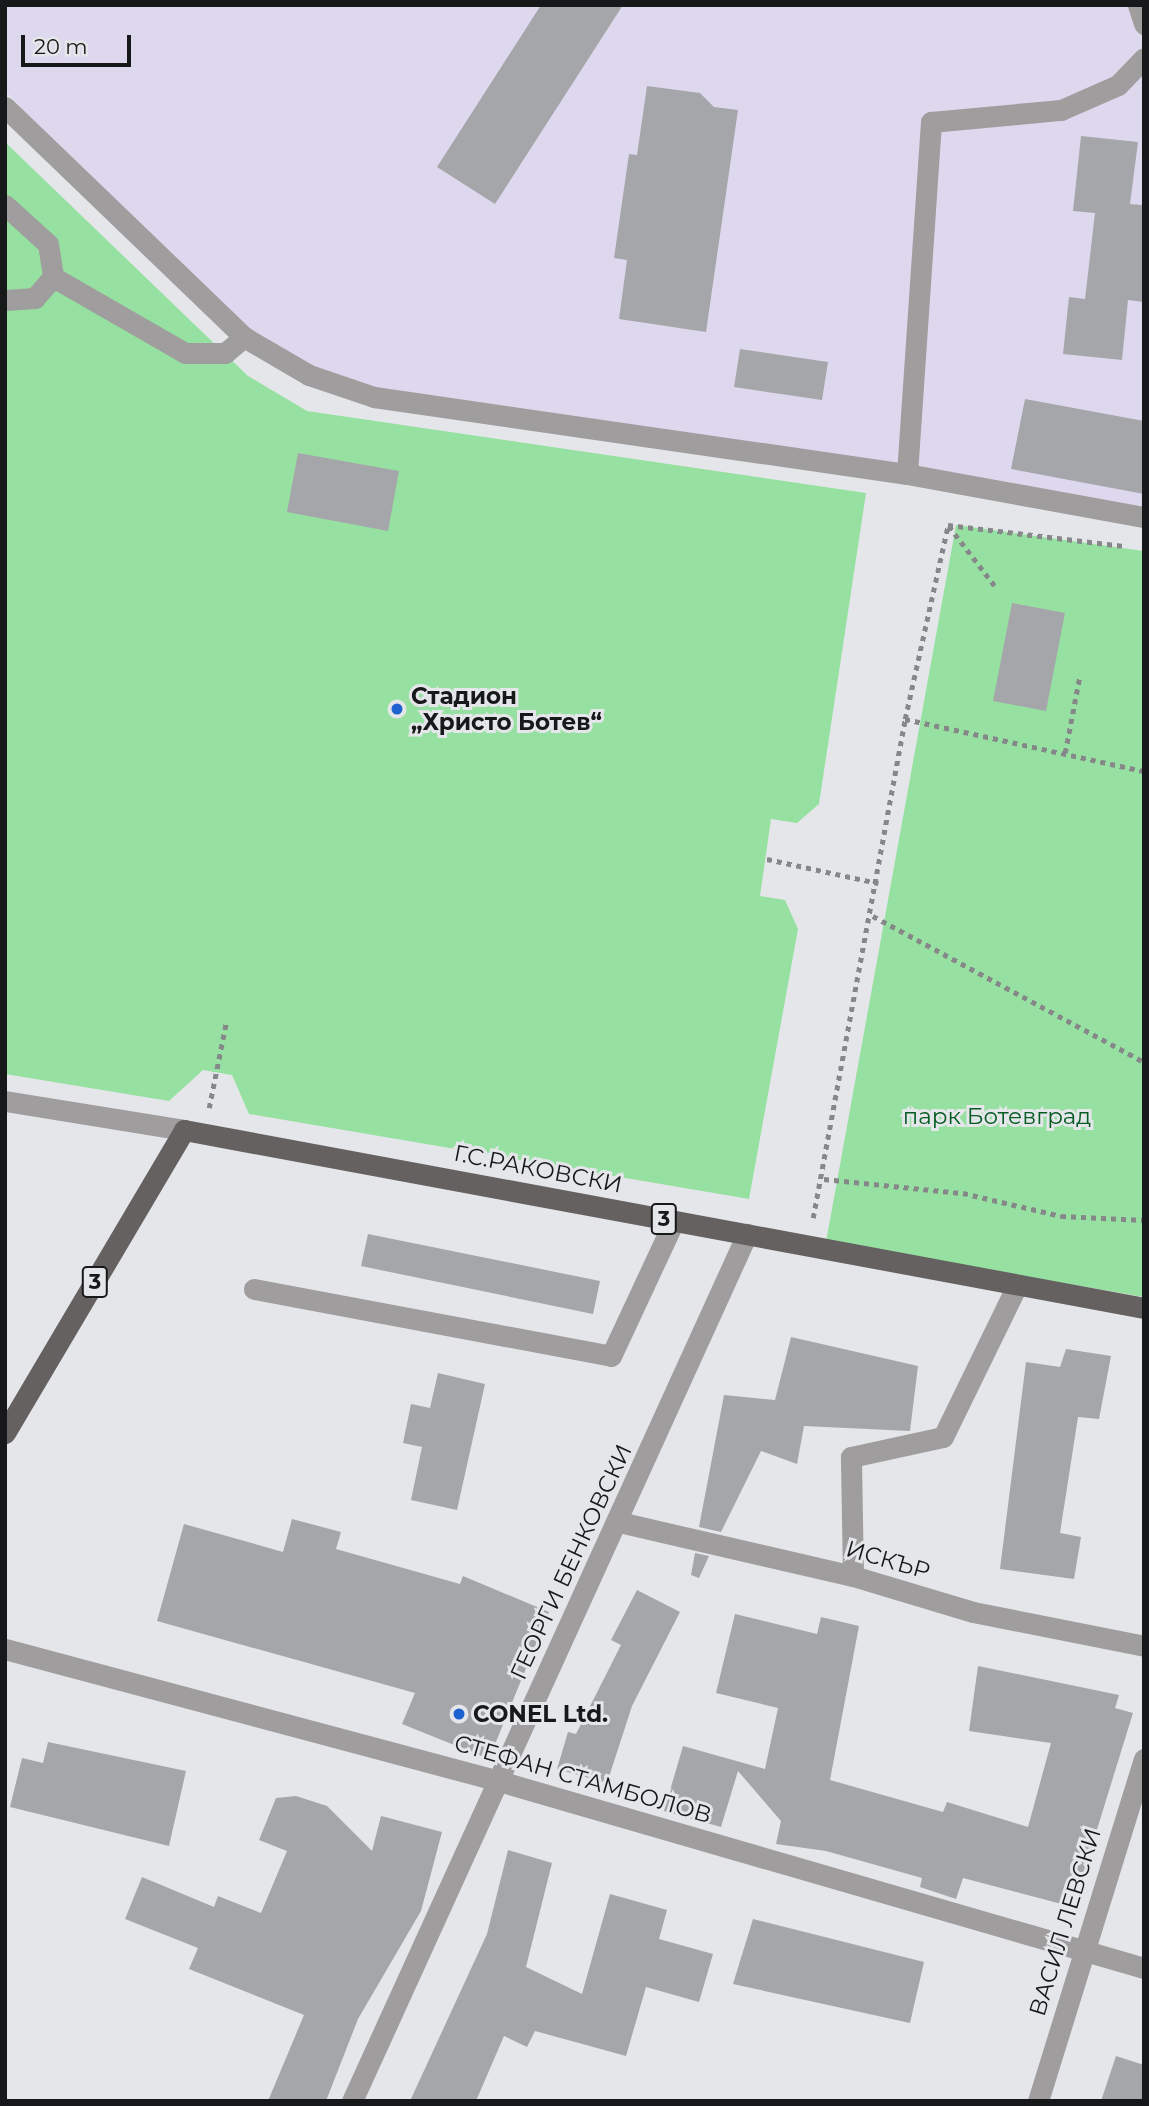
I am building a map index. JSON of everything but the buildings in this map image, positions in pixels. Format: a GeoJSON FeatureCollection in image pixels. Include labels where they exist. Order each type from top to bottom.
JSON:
{"type":"FeatureCollection","features":[{"type":"Feature","properties":{"kind":"main road","name":"Г.С.РАКОВСКИ"},"geometry":{"type":"LineString","coordinates":[[194,1131],[1144,1308]]}},
{"type":"Feature","properties":{"kind":"main road","name":"3"},"geometry":{"type":"LineString","coordinates":[[5,1433],[194,1131]]}},
{"type":"Feature","properties":{"kind":"street"},"geometry":{"type":"LineString","coordinates":[[1138,5],[1144,24]]}},
{"type":"Feature","properties":{"kind":"street"},"geometry":{"type":"LineString","coordinates":[[906,474],[931,122],[1061,110],[1118,85],[1144,58]]}},
{"type":"Feature","properties":{"kind":"street"},"geometry":{"type":"LineString","coordinates":[[5,107],[244,337],[309,375],[374,397],[906,474],[1144,517]]}},
{"type":"Feature","properties":{"kind":"street"},"geometry":{"type":"LineString","coordinates":[[5,205],[48,244],[53,277],[35,298],[5,300]]}},
{"type":"Feature","properties":{"kind":"street"},"geometry":{"type":"LineString","coordinates":[[53,277],[185,353],[225,353],[244,337]]}},
{"type":"Feature","properties":{"kind":"street","name":"Г.С.РАКОВСКИ"},"geometry":{"type":"LineString","coordinates":[[5,1101],[194,1131]]}},
{"type":"Feature","properties":{"kind":"street"},"geometry":{"type":"LineString","coordinates":[[254,1289],[611,1356],[674,1221]]}},
{"type":"Feature","properties":{"kind":"street","name":"ГЕОРГИ БЕНКОВСКИ"},"geometry":{"type":"LineString","coordinates":[[352,2101],[619,1522],[747,1234]]}},
{"type":"Feature","properties":{"kind":"street"},"geometry":{"type":"LineString","coordinates":[[853,1576],[851,1457],[943,1437],[1017,1285]]}},
{"type":"Feature","properties":{"kind":"street","name":"ИСКЪР"},"geometry":{"type":"LineString","coordinates":[[619,1522],[853,1576],[973,1612],[1144,1646]]}},
{"type":"Feature","properties":{"kind":"street","name":"СТЕФАН СТАМБОЛОВ"},"geometry":{"type":"LineString","coordinates":[[5,1649],[499,1781],[1144,1968]]}},
{"type":"Feature","properties":{"kind":"street","name":"ВАСИЛ ЛЕВСКИ"},"geometry":{"type":"LineString","coordinates":[[1038,2101],[1144,1759]]}},
{"type":"Feature","properties":{"kind":"path"},"geometry":{"type":"LineString","coordinates":[[948,525],[1131,547]]}},
{"type":"Feature","properties":{"kind":"path"},"geometry":{"type":"LineString","coordinates":[[948,525],[995,586]]}},
{"type":"Feature","properties":{"kind":"path"},"geometry":{"type":"LineString","coordinates":[[826,1220],[812,1217],[824,1179],[873,916],[905,719],[948,525]]}},
{"type":"Feature","properties":{"kind":"path"},"geometry":{"type":"LineString","coordinates":[[1065,753],[1080,674]]}},
{"type":"Feature","properties":{"kind":"path"},"geometry":{"type":"LineString","coordinates":[[905,719],[1144,771]]}},
{"type":"Feature","properties":{"kind":"path"},"geometry":{"type":"LineString","coordinates":[[767,859],[878,883]]}},
{"type":"Feature","properties":{"kind":"path"},"geometry":{"type":"LineString","coordinates":[[873,916],[1144,1062]]}},
{"type":"Feature","properties":{"kind":"path"},"geometry":{"type":"LineString","coordinates":[[194,1131],[226,1023]]}},
{"type":"Feature","properties":{"kind":"path"},"geometry":{"type":"LineString","coordinates":[[824,1179],[963,1193],[1061,1216],[1144,1220]]}},
{"type":"Feature","properties":{"kind":"shaded area"},"geometry":{"type":"Polygon","coordinates":[[[5,5],[1144,5],[1144,517],[374,397],[244,337],[5,91],[5,5]]]}},
{"type":"Feature","properties":{"kind":"green space","name":"Стадион „Христо Ботев“"},"geometry":{"type":"Polygon","coordinates":[[[5,142],[248,376],[307,411],[866,493],[819,804],[797,823],[771,819],[760,896],[785,900],[798,929],[749,1199],[249,1114],[232,1075],[203,1070],[169,1101],[5,1074],[5,142]]]}},
{"type":"Feature","properties":{"kind":"green space","name":"парк Ботевград"},"geometry":{"type":"Polygon","coordinates":[[[956,525],[1144,551],[1144,1297],[826,1242],[956,525]]]}},
{"type":"Feature","properties":{"kind":"place","name":"Стадион „Христо Ботев“"},"geometry":{"type":"Point","coordinates":[397,709]}},
{"type":"Feature","properties":{"kind":"place","name":"CONEL Ltd."},"geometry":{"type":"Point","coordinates":[459,1714]}}]}
